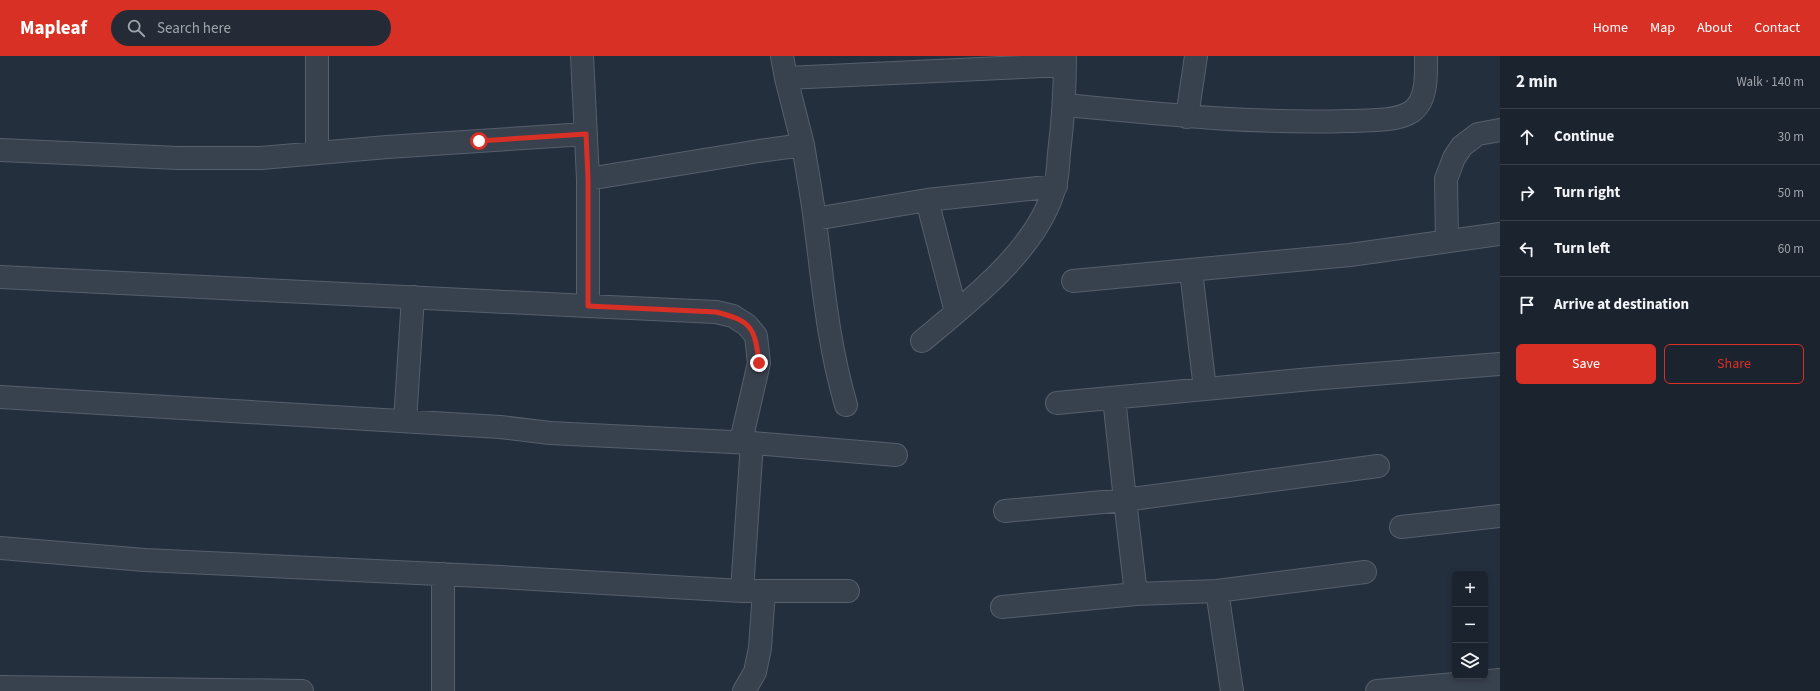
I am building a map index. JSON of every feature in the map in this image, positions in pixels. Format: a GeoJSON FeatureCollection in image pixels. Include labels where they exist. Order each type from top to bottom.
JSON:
{"type":"FeatureCollection","features":[{"type":"Feature","properties":{"kind":"street"},"geometry":{"type":"LineString","coordinates":[[317,56],[317,153]]}},
{"type":"Feature","properties":{"kind":"street"},"geometry":{"type":"LineString","coordinates":[[582,56],[588,179],[588,306]]}},
{"type":"Feature","properties":{"kind":"street"},"geometry":{"type":"LineString","coordinates":[[782,56],[803,145],[815,219],[828,329],[836,372],[846,405]]}},
{"type":"Feature","properties":{"kind":"street"},"geometry":{"type":"LineString","coordinates":[[1187,117],[1196,56]]}},
{"type":"Feature","properties":{"kind":"street"},"geometry":{"type":"LineString","coordinates":[[1065,105],[1187,117],[1302,122],[1389,119],[1410,112],[1419,104],[1423,94],[1426,75],[1426,56]]}},
{"type":"Feature","properties":{"kind":"street"},"geometry":{"type":"LineString","coordinates":[[786,78],[1065,60],[1065,105],[1056,186],[1045,214],[1033,234],[987,286],[922,341]]}},
{"type":"Feature","properties":{"kind":"street"},"geometry":{"type":"LineString","coordinates":[[1447,241],[1446,179],[1454,158],[1462,146],[1478,134],[1500,130]]}},
{"type":"Feature","properties":{"kind":"street"},"geometry":{"type":"LineString","coordinates":[[0,150],[178,158],[261,158],[586,134]]}},
{"type":"Feature","properties":{"kind":"street"},"geometry":{"type":"LineString","coordinates":[[588,179],[803,145]]}},
{"type":"Feature","properties":{"kind":"street"},"geometry":{"type":"LineString","coordinates":[[815,219],[927,200],[1056,186]]}},
{"type":"Feature","properties":{"kind":"street"},"geometry":{"type":"LineString","coordinates":[[927,200],[956,312]]}},
{"type":"Feature","properties":{"kind":"street"},"geometry":{"type":"LineString","coordinates":[[1073,281],[1350,255],[1500,234]]}},
{"type":"Feature","properties":{"kind":"street"},"geometry":{"type":"LineString","coordinates":[[1191,271],[1205,389]]}},
{"type":"Feature","properties":{"kind":"street"},"geometry":{"type":"LineString","coordinates":[[0,277],[716,312],[733,316],[747,325],[756,336],[759,363],[746,442],[742,591]]}},
{"type":"Feature","properties":{"kind":"street"},"geometry":{"type":"LineString","coordinates":[[405,421],[413,297]]}},
{"type":"Feature","properties":{"kind":"street"},"geometry":{"type":"LineString","coordinates":[[1057,403],[1311,379],[1500,364]]}},
{"type":"Feature","properties":{"kind":"street"},"geometry":{"type":"LineString","coordinates":[[0,396],[500,427],[550,433],[746,442],[896,455]]}},
{"type":"Feature","properties":{"kind":"street"},"geometry":{"type":"LineString","coordinates":[[1114,398],[1136,594]]}},
{"type":"Feature","properties":{"kind":"street"},"geometry":{"type":"LineString","coordinates":[[1005,511],[1126,500],[1378,466]]}},
{"type":"Feature","properties":{"kind":"street"},"geometry":{"type":"LineString","coordinates":[[1401,527],[1500,516]]}},
{"type":"Feature","properties":{"kind":"street"},"geometry":{"type":"LineString","coordinates":[[0,548],[145,560],[443,574],[742,591],[848,591]]}},
{"type":"Feature","properties":{"kind":"street"},"geometry":{"type":"LineString","coordinates":[[1002,607],[1136,594],[1217,591],[1365,572]]}},
{"type":"Feature","properties":{"kind":"street"},"geometry":{"type":"LineString","coordinates":[[443,574],[443,691]]}},
{"type":"Feature","properties":{"kind":"street"},"geometry":{"type":"LineString","coordinates":[[744,691],[755,672],[760,648],[764,591]]}},
{"type":"Feature","properties":{"kind":"street"},"geometry":{"type":"LineString","coordinates":[[1217,591],[1232,691]]}},
{"type":"Feature","properties":{"kind":"street"},"geometry":{"type":"LineString","coordinates":[[1377,691],[1500,680]]}},
{"type":"Feature","properties":{"kind":"street"},"geometry":{"type":"LineString","coordinates":[[0,687],[302,691]]}},
{"type":"Feature","properties":{"kind":"route"},"geometry":{"type":"LineString","coordinates":[[479,141],[586,134],[588,179],[588,306],[716,312],[733,316],[747,325],[756,336],[759,363]]}}]}
